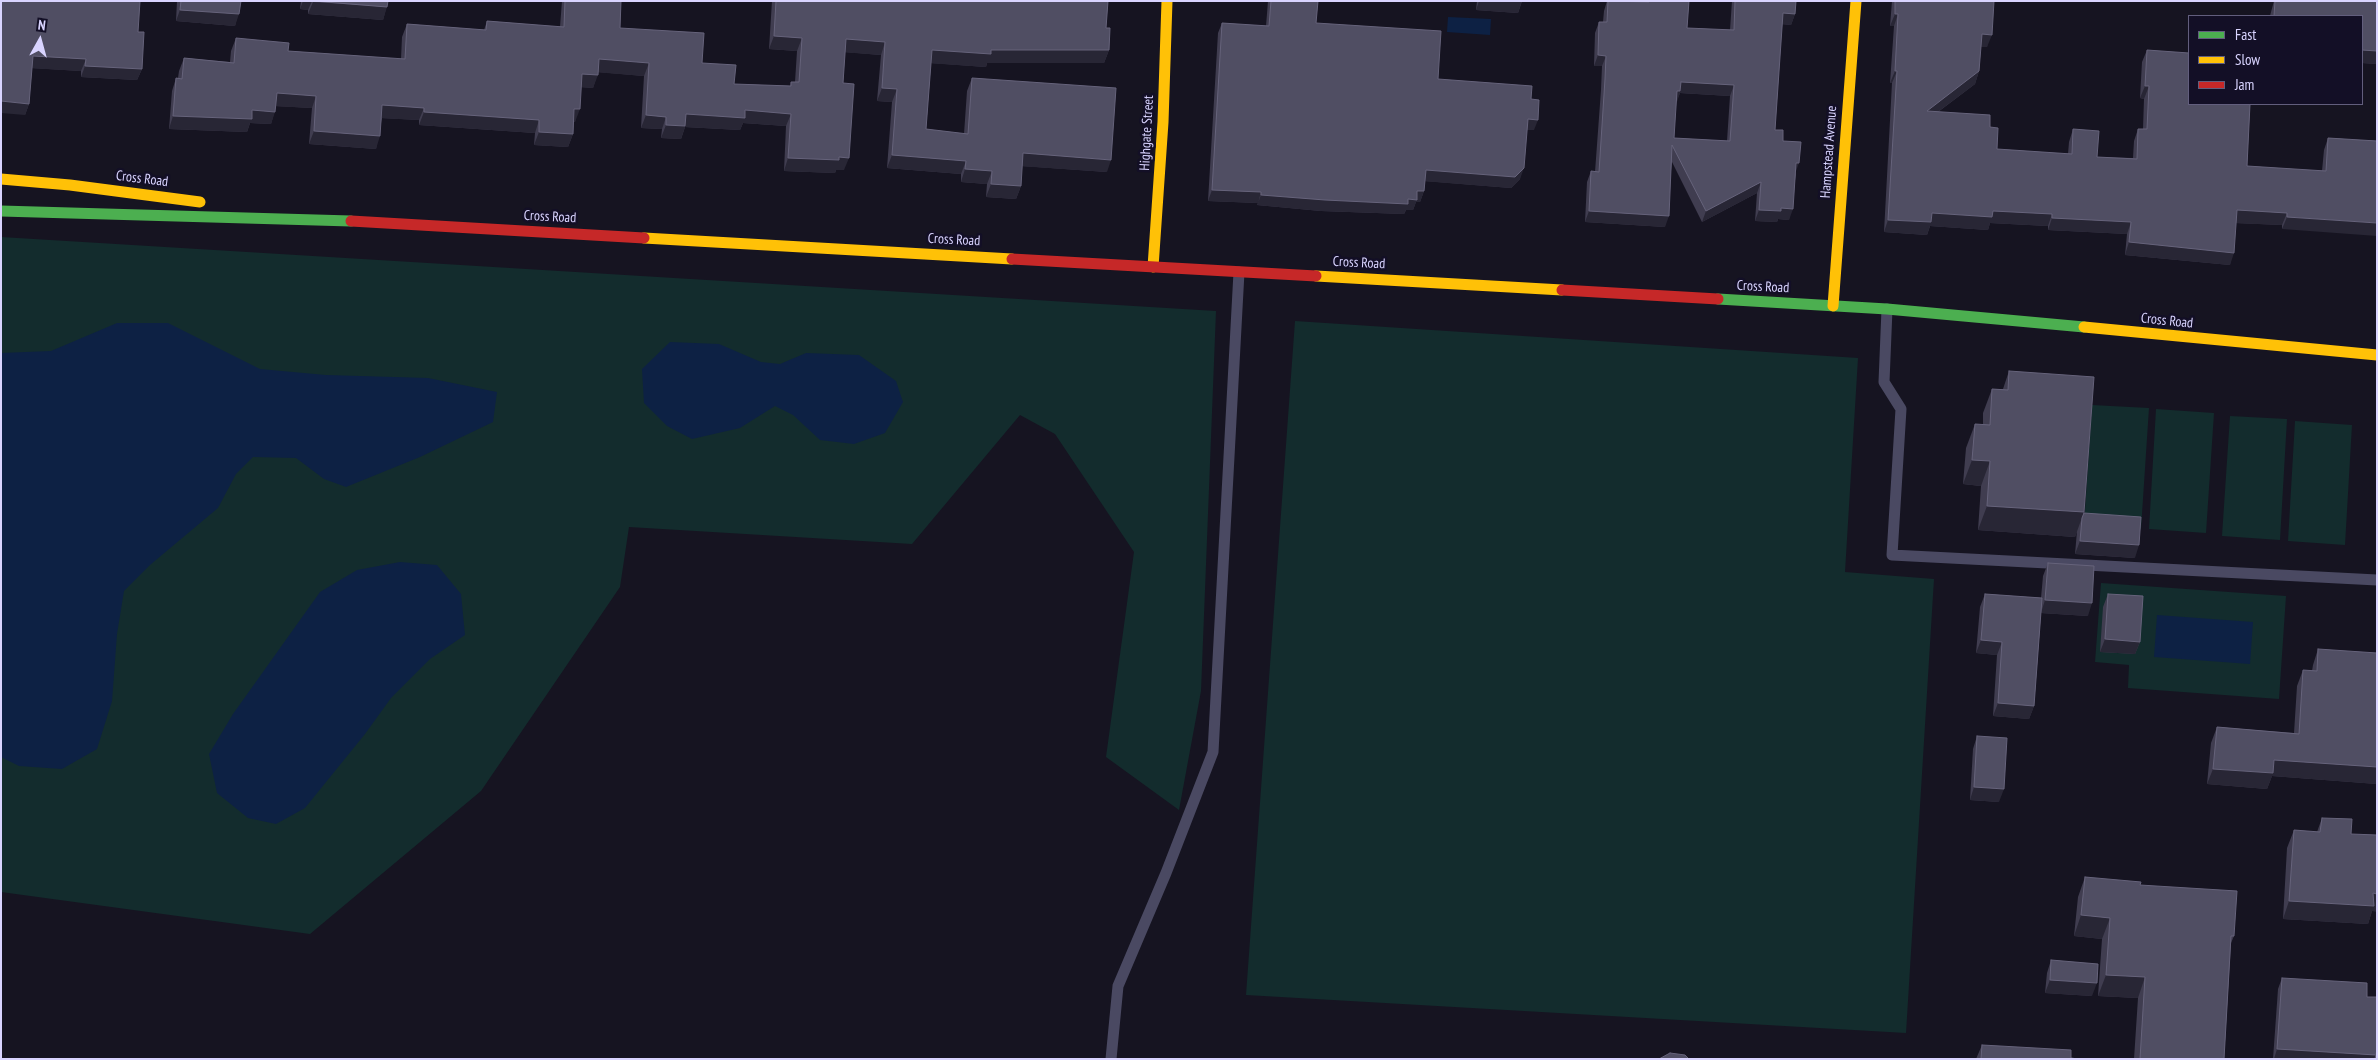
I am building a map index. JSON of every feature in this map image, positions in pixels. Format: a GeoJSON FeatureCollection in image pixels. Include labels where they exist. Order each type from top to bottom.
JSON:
{"type":"FeatureCollection","features":[{"type":"Feature","properties":{"kind":"main road","name":"Highgate Street"},"geometry":{"type":"LineString","coordinates":[[1153,267],[1163,122],[1167,1]]}},
{"type":"Feature","properties":{"kind":"main road","name":"Hampstead Avenue"},"geometry":{"type":"LineString","coordinates":[[1833,306],[1856,1]]}},
{"type":"Feature","properties":{"kind":"main road","name":"Cross Road"},"geometry":{"type":"LineString","coordinates":[[1,179],[70,185],[213,203]]}},
{"type":"Feature","properties":{"kind":"main road","name":"Cross Road"},"geometry":{"type":"LineString","coordinates":[[232,206],[338,220]]}},
{"type":"Feature","properties":{"kind":"main road","name":"Cross Road"},"geometry":{"type":"LineString","coordinates":[[1,211],[338,220],[1887,309],[2377,357]]}},
{"type":"Feature","properties":{"kind":"lane"},"geometry":{"type":"LineString","coordinates":[[1111,1059],[1118,986],[1166,873],[1213,752],[1239,272]]}},
{"type":"Feature","properties":{"kind":"lane"},"geometry":{"type":"LineString","coordinates":[[1887,309],[1884,382],[1901,409],[1892,555],[2377,580]]}},
{"type":"Feature","properties":{"kind":"green space"},"geometry":{"type":"Polygon","coordinates":[[[1,237],[1216,311],[1201,691],[1179,810],[1106,757],[1134,552],[1055,434],[1020,415],[912,544],[629,527],[620,587],[481,791],[310,934],[1,892],[1,237]]]}},
{"type":"Feature","properties":{"kind":"green space"},"geometry":{"type":"Polygon","coordinates":[[[1295,321],[1858,358],[1845,572],[1934,579],[1906,1033],[1246,995],[1295,321]]]}},
{"type":"Feature","properties":{"kind":"green space"},"geometry":{"type":"Polygon","coordinates":[[[2092,405],[2149,408],[2141,529],[2084,525],[2092,405]]]}},
{"type":"Feature","properties":{"kind":"green space"},"geometry":{"type":"Polygon","coordinates":[[[2156,409],[2214,413],[2206,533],[2149,529],[2156,409]]]}},
{"type":"Feature","properties":{"kind":"green space"},"geometry":{"type":"Polygon","coordinates":[[[2230,416],[2287,419],[2280,540],[2222,536],[2230,416]]]}},
{"type":"Feature","properties":{"kind":"green space"},"geometry":{"type":"Polygon","coordinates":[[[2295,421],[2352,425],[2345,545],[2288,541],[2295,421]]]}},
{"type":"Feature","properties":{"kind":"green space"},"geometry":{"type":"Polygon","coordinates":[[[2101,583],[2286,596],[2279,699],[2128,688],[2129,665],[2095,662],[2101,583]]]}},
{"type":"Feature","properties":{"kind":"water"},"geometry":{"type":"Polygon","coordinates":[[[1448,17],[1491,19],[1490,35],[1447,32],[1448,17]]]}},
{"type":"Feature","properties":{"kind":"water"},"geometry":{"type":"Polygon","coordinates":[[[117,323],[168,323],[260,369],[326,375],[428,378],[497,392],[493,422],[420,457],[346,487],[324,479],[296,458],[253,457],[236,474],[218,508],[150,565],[124,591],[117,634],[112,701],[97,749],[62,769],[19,766],[1,757],[1,353],[51,351],[117,323]]]}},
{"type":"Feature","properties":{"kind":"water"},"geometry":{"type":"Polygon","coordinates":[[[670,342],[719,344],[761,362],[780,364],[806,353],[859,355],[896,381],[903,402],[885,433],[854,444],[820,440],[793,415],[775,406],[740,428],[692,439],[667,426],[644,403],[642,369],[670,342]]]}},
{"type":"Feature","properties":{"kind":"water"},"geometry":{"type":"Polygon","coordinates":[[[400,562],[437,565],[461,594],[465,635],[430,659],[391,698],[365,734],[305,808],[276,824],[248,818],[217,793],[209,754],[233,714],[320,592],[357,570],[400,562]]]}},
{"type":"Feature","properties":{"kind":"water"},"geometry":{"type":"Polygon","coordinates":[[[2157,615],[2253,622],[2250,664],[2154,657],[2157,615]]]}},
{"type":"Feature","properties":{"kind":"building"},"geometry":{"type":"Polygon","coordinates":[[[1,1],[140,1],[138,32],[144,32],[142,69],[85,66],[86,59],[33,56],[29,104],[1,101],[1,1]]]}},
{"type":"Feature","properties":{"kind":"building"},"geometry":{"type":"Polygon","coordinates":[[[181,1],[241,1],[239,14],[180,10],[181,1]]]}},
{"type":"Feature","properties":{"kind":"building"},"geometry":{"type":"Polygon","coordinates":[[[313,1],[388,1],[387,7],[313,1]]]}},
{"type":"Feature","properties":{"kind":"building"},"geometry":{"type":"Polygon","coordinates":[[[565,1],[621,1],[620,28],[704,33],[702,63],[736,65],[734,84],[791,86],[791,82],[799,82],[802,38],[774,36],[776,1],[1108,1],[1106,28],[1110,28],[1109,50],[991,50],[991,54],[932,50],[926,129],[968,134],[972,78],[1116,88],[1111,160],[1023,153],[1021,186],[991,184],[992,171],[965,169],[966,161],[892,155],[897,89],[882,88],[885,42],[846,39],[843,83],[854,84],[849,158],[839,157],[839,160],[788,158],[791,114],[745,110],[745,118],[686,114],[685,126],[666,125],[666,117],[646,115],[649,63],[599,59],[598,75],[582,74],[580,109],[574,109],[573,134],[539,132],[539,120],[424,112],[424,108],[382,105],[380,136],[314,131],[316,96],[277,93],[275,112],[252,110],[252,119],[173,116],[176,78],[182,79],[184,58],[234,63],[236,38],[289,43],[288,51],[405,59],[407,24],[486,30],[487,21],[564,27],[565,1]]]}},
{"type":"Feature","properties":{"kind":"building"},"geometry":{"type":"Polygon","coordinates":[[[1271,1],[1318,1],[1316,23],[1441,31],[1438,79],[1532,86],[1531,99],[1539,100],[1538,120],[1528,119],[1524,168],[1515,177],[1426,170],[1424,191],[1417,191],[1417,200],[1408,199],[1408,204],[1325,200],[1261,195],[1261,192],[1212,190],[1222,23],[1269,26],[1271,1]]]}},
{"type":"Feature","properties":{"kind":"building"},"geometry":{"type":"Polygon","coordinates":[[[1608,1],[1689,1],[1687,28],[1734,30],[1735,1],[1796,1],[1795,14],[1783,13],[1775,130],[1783,130],[1783,141],[1801,142],[1799,163],[1796,163],[1793,209],[1781,208],[1781,211],[1759,210],[1761,182],[1706,211],[1672,145],[1669,216],[1589,211],[1591,171],[1599,172],[1605,79],[1606,56],[1598,55],[1599,22],[1607,22],[1608,1]],[[1681,82],[1680,91],[1677,91],[1674,138],[1730,141],[1734,85],[1681,82]]]}},
{"type":"Feature","properties":{"kind":"building"},"geometry":{"type":"Polygon","coordinates":[[[1895,1],[1994,1],[1992,35],[1982,34],[1979,71],[1927,111],[1990,115],[1990,127],[1998,128],[1997,149],[2072,154],[2073,129],[2099,131],[2097,157],[2137,159],[2138,129],[2147,129],[2149,86],[2145,86],[2147,50],[2188,53],[2188,105],[2250,105],[2247,166],[2326,171],[2328,138],[2377,141],[2377,223],[2287,217],[2287,213],[2237,210],[2234,253],[2129,242],[2131,222],[2052,218],[2052,214],[1993,211],[1992,217],[1932,213],[1931,222],[1888,220],[1897,71],[1895,71],[1898,14],[1895,14],[1895,1]]]}},
{"type":"Feature","properties":{"kind":"building"},"geometry":{"type":"Polygon","coordinates":[[[2275,1],[2377,1],[2377,51],[2363,50],[2363,15],[2274,15],[2275,1]]]}},
{"type":"Feature","properties":{"kind":"building"},"geometry":{"type":"Polygon","coordinates":[[[2009,371],[2094,377],[2084,512],[1987,506],[1990,461],[1972,460],[1975,424],[1990,425],[1992,389],[2008,390],[2009,371]]]}},
{"type":"Feature","properties":{"kind":"building"},"geometry":{"type":"Polygon","coordinates":[[[2084,513],[2141,517],[2139,545],[2080,541],[2084,513]]]}},
{"type":"Feature","properties":{"kind":"building"},"geometry":{"type":"Polygon","coordinates":[[[2048,563],[2094,566],[2092,603],[2045,600],[2048,563]]]}},
{"type":"Feature","properties":{"kind":"building"},"geometry":{"type":"Polygon","coordinates":[[[1985,594],[2042,598],[2034,706],[1998,703],[2002,642],[1981,640],[1985,594]]]}},
{"type":"Feature","properties":{"kind":"building"},"geometry":{"type":"Polygon","coordinates":[[[2108,594],[2143,596],[2140,642],[2105,639],[2108,594]]]}},
{"type":"Feature","properties":{"kind":"building"},"geometry":{"type":"Polygon","coordinates":[[[2318,649],[2377,653],[2377,767],[2274,760],[2273,773],[2213,769],[2217,727],[2299,734],[2303,670],[2317,671],[2318,649]]]}},
{"type":"Feature","properties":{"kind":"building"},"geometry":{"type":"Polygon","coordinates":[[[1977,736],[2007,738],[2004,789],[1974,787],[1977,736]]]}},
{"type":"Feature","properties":{"kind":"building"},"geometry":{"type":"Polygon","coordinates":[[[2322,818],[2352,819],[2351,834],[2377,835],[2377,894],[2373,893],[2374,906],[2289,901],[2294,830],[2320,832],[2322,818]]]}},
{"type":"Feature","properties":{"kind":"building"},"geometry":{"type":"Polygon","coordinates":[[[2085,877],[2141,882],[2140,885],[2237,891],[2234,936],[2231,936],[2224,1059],[2140,1059],[2145,977],[2106,975],[2110,918],[2081,915],[2085,877]]]}},
{"type":"Feature","properties":{"kind":"building"},"geometry":{"type":"Polygon","coordinates":[[[2051,960],[2098,964],[2097,983],[2050,980],[2051,960]]]}},
{"type":"Feature","properties":{"kind":"building"},"geometry":{"type":"Polygon","coordinates":[[[2282,978],[2367,983],[2367,997],[2377,997],[2377,1059],[2375,1059],[2376,1055],[2277,1049],[2282,978]]]}},
{"type":"Feature","properties":{"kind":"building"},"geometry":{"type":"Polygon","coordinates":[[[1982,1045],[2071,1050],[2071,1058],[2078,1059],[1981,1059],[1982,1045]]]}},
{"type":"Feature","properties":{"kind":"building"},"geometry":{"type":"Polygon","coordinates":[[[1670,1053],[1685,1055],[1689,1059],[1659,1059],[1670,1053]]]}},
{"type":"Feature","properties":{"kind":"traffic: fast"},"geometry":{"type":"LineString","coordinates":[[1,211],[351,221]]}},
{"type":"Feature","properties":{"kind":"traffic: fast"},"geometry":{"type":"LineString","coordinates":[[1718,299],[1887,309],[2084,327]]}},
{"type":"Feature","properties":{"kind":"traffic: slow"},"geometry":{"type":"LineString","coordinates":[[1153,267],[1163,122],[1167,1]]}},
{"type":"Feature","properties":{"kind":"traffic: slow"},"geometry":{"type":"LineString","coordinates":[[1833,306],[1856,1]]}},
{"type":"Feature","properties":{"kind":"traffic: slow"},"geometry":{"type":"LineString","coordinates":[[1,179],[70,185],[200,202]]}},
{"type":"Feature","properties":{"kind":"traffic: slow"},"geometry":{"type":"LineString","coordinates":[[644,238],[1012,259]]}},
{"type":"Feature","properties":{"kind":"traffic: slow"},"geometry":{"type":"LineString","coordinates":[[1316,276],[1562,290]]}},
{"type":"Feature","properties":{"kind":"traffic: slow"},"geometry":{"type":"LineString","coordinates":[[2084,327],[2377,355]]}},
{"type":"Feature","properties":{"kind":"traffic: jam"},"geometry":{"type":"LineString","coordinates":[[351,221],[644,238]]}},
{"type":"Feature","properties":{"kind":"traffic: jam"},"geometry":{"type":"LineString","coordinates":[[1012,259],[1316,276]]}},
{"type":"Feature","properties":{"kind":"traffic: jam"},"geometry":{"type":"LineString","coordinates":[[1562,290],[1718,299]]}}]}
